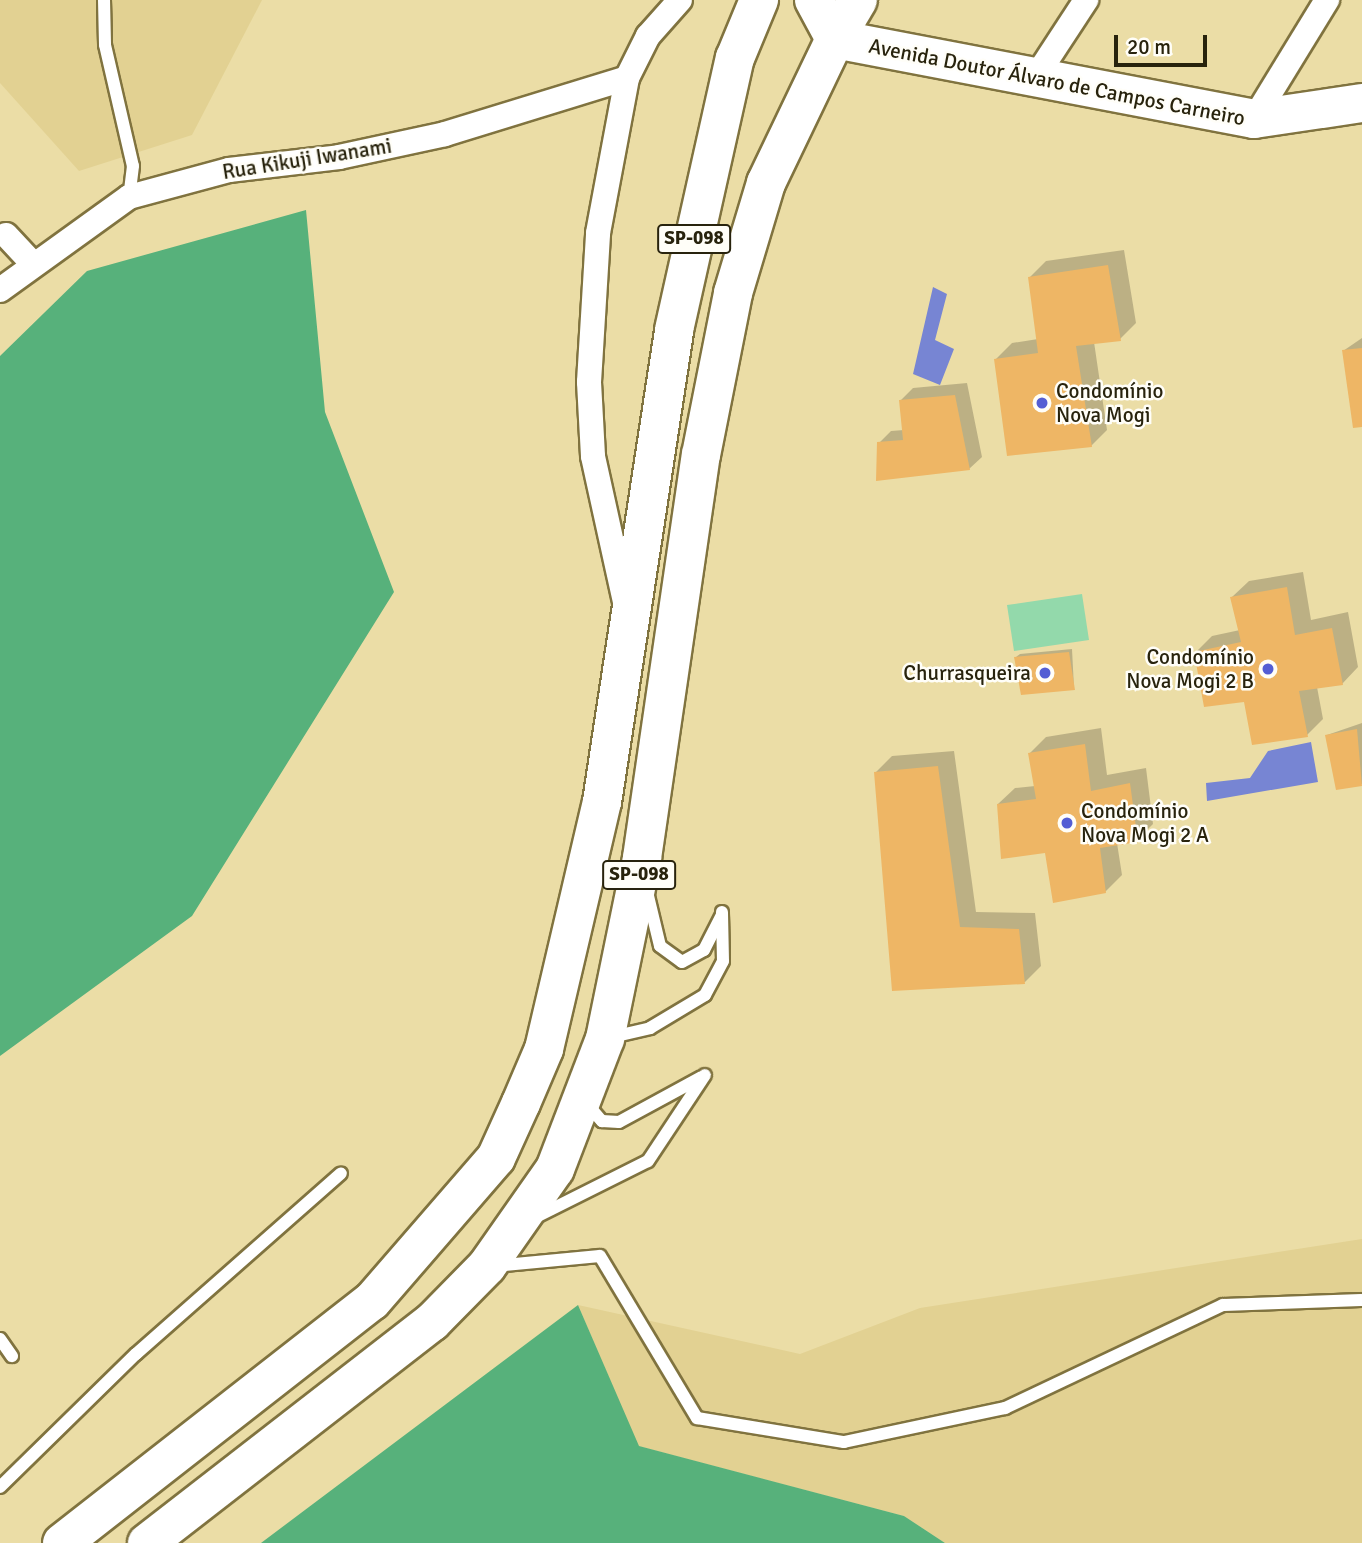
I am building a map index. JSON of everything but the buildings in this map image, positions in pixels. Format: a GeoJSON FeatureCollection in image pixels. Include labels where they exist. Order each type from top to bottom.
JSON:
{"type":"FeatureCollection","features":[{"type":"Feature","properties":{"kind":"main road","name":"SP-098"},"geometry":{"type":"LineString","coordinates":[[62,1543],[372,1301],[496,1158],[547,1036],[602,802],[628,612],[674,330],[735,58],[759,0]]}},
{"type":"Feature","properties":{"kind":"main road"},"geometry":{"type":"LineString","coordinates":[[814,0],[835,39]]}},
{"type":"Feature","properties":{"kind":"main road","name":"SP-098"},"geometry":{"type":"LineString","coordinates":[[147,1543],[372,1374],[487,1266],[520,1224],[555,1169],[585,1099],[605,1039],[642,858],[701,455],[733,293],[766,183],[835,39],[858,0]]}},
{"type":"Feature","properties":{"kind":"main road","name":"Avenida Doutor Álvaro de Campos Carneiro"},"geometry":{"type":"LineString","coordinates":[[835,39],[1037,75],[1254,119],[1362,103]]}},
{"type":"Feature","properties":{"kind":"street"},"geometry":{"type":"LineString","coordinates":[[628,612],[593,456],[589,382],[601,209],[627,78],[648,36],[680,0]]}},
{"type":"Feature","properties":{"kind":"street"},"geometry":{"type":"LineString","coordinates":[[1037,75],[1086,0]]}},
{"type":"Feature","properties":{"kind":"street"},"geometry":{"type":"LineString","coordinates":[[1254,119],[1327,0]]}},
{"type":"Feature","properties":{"kind":"street","name":"Rua Kikuji Iwanami"},"geometry":{"type":"LineString","coordinates":[[0,290],[32,263],[129,197],[229,170],[339,158],[445,134],[627,78]]}},
{"type":"Feature","properties":{"kind":"street"},"geometry":{"type":"LineString","coordinates":[[6,234],[32,263]]}},
{"type":"Feature","properties":{"kind":"lane"},"geometry":{"type":"LineString","coordinates":[[104,0],[105,45],[133,166],[129,197]]}},
{"type":"Feature","properties":{"kind":"lane"},"geometry":{"type":"LineString","coordinates":[[605,1039],[677,1015],[705,995],[723,961],[722,912],[694,959],[682,962],[660,946],[642,858]]}},
{"type":"Feature","properties":{"kind":"lane"},"geometry":{"type":"LineString","coordinates":[[520,1224],[648,1161],[705,1075],[619,1122],[602,1121],[585,1099]]}},
{"type":"Feature","properties":{"kind":"lane"},"geometry":{"type":"LineString","coordinates":[[0,1488],[136,1354],[341,1173]]}},
{"type":"Feature","properties":{"kind":"lane"},"geometry":{"type":"LineString","coordinates":[[487,1266],[544,1266],[600,1256],[697,1418],[844,1442],[1006,1408],[1223,1305],[1362,1300]]}},
{"type":"Feature","properties":{"kind":"lane"},"geometry":{"type":"LineString","coordinates":[[0,1339],[12,1356]]}},
{"type":"Feature","properties":{"kind":"shaded area"},"geometry":{"type":"Polygon","coordinates":[[[0,0],[262,0],[192,135],[79,171],[0,83],[0,0]]]}},
{"type":"Feature","properties":{"kind":"shaded area"},"geometry":{"type":"Polygon","coordinates":[[[1362,1239],[1362,1543],[945,1543],[904,1516],[638,1446],[578,1305],[800,1354],[920,1308],[1362,1239]]]}},
{"type":"Feature","properties":{"kind":"green space"},"geometry":{"type":"Polygon","coordinates":[[[306,210],[325,412],[394,592],[192,916],[0,1056],[0,356],[87,271],[306,210]]]}},
{"type":"Feature","properties":{"kind":"green space"},"geometry":{"type":"Polygon","coordinates":[[[1082,594],[1089,640],[1014,651],[1007,605],[1082,594]]]}},
{"type":"Feature","properties":{"kind":"green space"},"geometry":{"type":"Polygon","coordinates":[[[578,1305],[639,1446],[904,1516],[945,1543],[261,1543],[578,1305]]]}},
{"type":"Feature","properties":{"kind":"water"},"geometry":{"type":"Polygon","coordinates":[[[933,287],[947,294],[935,340],[954,349],[940,385],[913,374],[933,287]]]}},
{"type":"Feature","properties":{"kind":"water"},"geometry":{"type":"Polygon","coordinates":[[[1311,742],[1318,782],[1207,801],[1206,783],[1250,778],[1268,751],[1311,742]]]}},
{"type":"Feature","properties":{"kind":"place","name":"Condomínio Nova Mogi"},"geometry":{"type":"Point","coordinates":[1042,403]}},
{"type":"Feature","properties":{"kind":"place","name":"Condomínio Nova Mogi 2 B"},"geometry":{"type":"Point","coordinates":[1268,669]}},
{"type":"Feature","properties":{"kind":"place","name":"Churrasqueira"},"geometry":{"type":"Point","coordinates":[1045,673]}},
{"type":"Feature","properties":{"kind":"place","name":"Condomínio Nova Mogi 2 A"},"geometry":{"type":"Point","coordinates":[1067,823]}}]}
